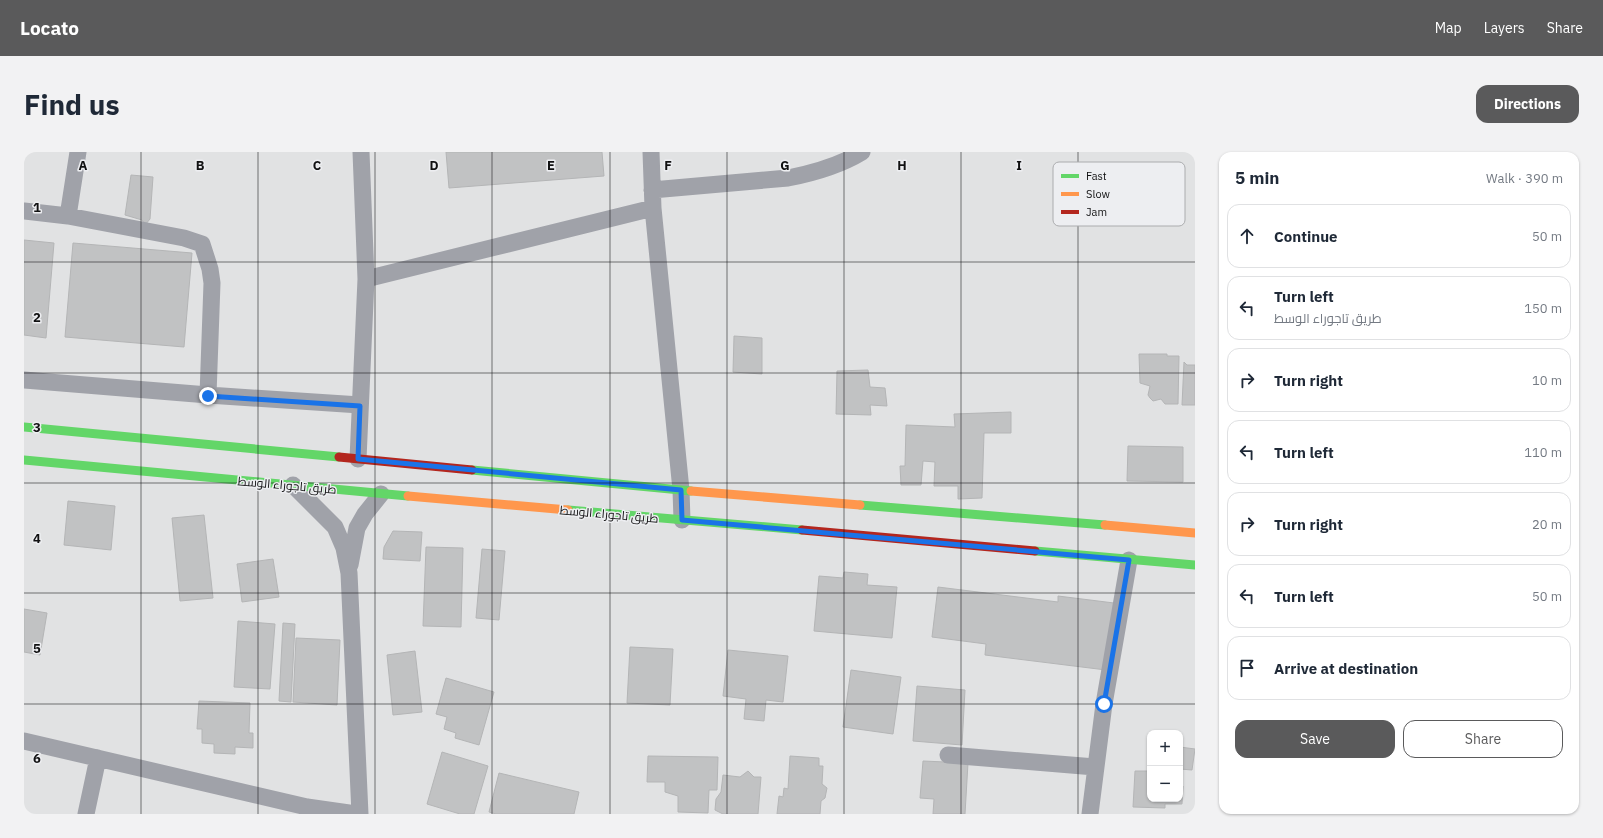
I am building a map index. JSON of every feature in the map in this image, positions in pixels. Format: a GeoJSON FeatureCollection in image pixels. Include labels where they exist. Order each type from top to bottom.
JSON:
{"type":"FeatureCollection","features":[{"type":"Feature","properties":{"kind":"main road"},"geometry":{"type":"LineString","coordinates":[[24,427],[681,490],[1195,534]]}},
{"type":"Feature","properties":{"kind":"main road","name":"طريق تاجوراء الوسط"},"geometry":{"type":"LineString","coordinates":[[24,460],[381,494],[1195,565]]}},
{"type":"Feature","properties":{"kind":"street"},"geometry":{"type":"LineString","coordinates":[[68,216],[78,152]]}},
{"type":"Feature","properties":{"kind":"street"},"geometry":{"type":"LineString","coordinates":[[358,459],[366,279],[361,152]]}},
{"type":"Feature","properties":{"kind":"street"},"geometry":{"type":"LineString","coordinates":[[652,152],[652,208],[681,490],[682,520]]}},
{"type":"Feature","properties":{"kind":"street"},"geometry":{"type":"LineString","coordinates":[[652,190],[788,178],[830,168],[862,152]]}},
{"type":"Feature","properties":{"kind":"street"},"geometry":{"type":"LineString","coordinates":[[366,279],[652,208]]}},
{"type":"Feature","properties":{"kind":"street"},"geometry":{"type":"LineString","coordinates":[[24,211],[68,216],[184,238],[202,244],[212,283],[208,396]]}},
{"type":"Feature","properties":{"kind":"street"},"geometry":{"type":"LineString","coordinates":[[24,380],[208,396],[360,406]]}},
{"type":"Feature","properties":{"kind":"street"},"geometry":{"type":"LineString","coordinates":[[293,485],[335,527],[344,548],[348,574],[360,814]]}},
{"type":"Feature","properties":{"kind":"street"},"geometry":{"type":"LineString","coordinates":[[348,574],[357,528],[365,514],[381,494]]}},
{"type":"Feature","properties":{"kind":"street"},"geometry":{"type":"LineString","coordinates":[[1090,814],[1104,704],[1129,560]]}},
{"type":"Feature","properties":{"kind":"street"},"geometry":{"type":"LineString","coordinates":[[24,741],[307,807],[356,814]]}},
{"type":"Feature","properties":{"kind":"street"},"geometry":{"type":"LineString","coordinates":[[948,755],[1095,767]]}},
{"type":"Feature","properties":{"kind":"street"},"geometry":{"type":"LineString","coordinates":[[86,814],[98,758]]}},
{"type":"Feature","properties":{"kind":"building"},"geometry":{"type":"Polygon","coordinates":[[[446,152],[602,152],[604,176],[449,188],[446,152]]]}},
{"type":"Feature","properties":{"kind":"building"},"geometry":{"type":"Polygon","coordinates":[[[131,175],[153,177],[150,219],[145,225],[142,220],[125,215],[131,175]]]}},
{"type":"Feature","properties":{"kind":"building"},"geometry":{"type":"Polygon","coordinates":[[[24,240],[54,243],[46,338],[24,335],[24,240]]]}},
{"type":"Feature","properties":{"kind":"building"},"geometry":{"type":"Polygon","coordinates":[[[73,243],[192,253],[184,347],[65,337],[73,243]]]}},
{"type":"Feature","properties":{"kind":"building"},"geometry":{"type":"Polygon","coordinates":[[[734,336],[762,338],[762,374],[733,372],[734,336]]]}},
{"type":"Feature","properties":{"kind":"building"},"geometry":{"type":"Polygon","coordinates":[[[1139,354],[1167,354],[1167,356],[1179,356],[1178,404],[1165,404],[1161,399],[1153,401],[1150,398],[1148,395],[1150,386],[1140,383],[1139,354]]]}},
{"type":"Feature","properties":{"kind":"building"},"geometry":{"type":"Polygon","coordinates":[[[1184,362],[1187,365],[1195,365],[1195,405],[1182,405],[1184,362]]]}},
{"type":"Feature","properties":{"kind":"building"},"geometry":{"type":"Polygon","coordinates":[[[868,370],[870,387],[885,388],[887,406],[870,405],[871,415],[836,414],[837,371],[868,370]]]}},
{"type":"Feature","properties":{"kind":"building"},"geometry":{"type":"Polygon","coordinates":[[[1011,412],[1011,433],[984,433],[982,498],[958,499],[958,486],[934,486],[935,462],[923,461],[921,485],[901,485],[900,466],[905,466],[906,425],[955,427],[954,414],[1011,412]]]}},
{"type":"Feature","properties":{"kind":"building"},"geometry":{"type":"Polygon","coordinates":[[[1128,446],[1183,447],[1183,482],[1127,481],[1128,446]]]}},
{"type":"Feature","properties":{"kind":"building"},"geometry":{"type":"Polygon","coordinates":[[[68,501],[115,506],[111,550],[64,545],[68,501]]]}},
{"type":"Feature","properties":{"kind":"building"},"geometry":{"type":"Polygon","coordinates":[[[204,515],[213,598],[180,601],[172,518],[204,515]]]}},
{"type":"Feature","properties":{"kind":"building"},"geometry":{"type":"Polygon","coordinates":[[[393,531],[422,532],[420,561],[383,559],[384,547],[393,531]]]}},
{"type":"Feature","properties":{"kind":"building"},"geometry":{"type":"Polygon","coordinates":[[[426,547],[463,548],[461,627],[423,626],[426,547]]]}},
{"type":"Feature","properties":{"kind":"building"},"geometry":{"type":"Polygon","coordinates":[[[482,549],[505,551],[499,620],[476,618],[482,549]]]}},
{"type":"Feature","properties":{"kind":"building"},"geometry":{"type":"Polygon","coordinates":[[[273,559],[279,597],[242,602],[237,564],[273,559]]]}},
{"type":"Feature","properties":{"kind":"building"},"geometry":{"type":"Polygon","coordinates":[[[844,572],[868,574],[867,585],[897,587],[892,638],[814,631],[819,576],[843,578],[844,572]]]}},
{"type":"Feature","properties":{"kind":"building"},"geometry":{"type":"Polygon","coordinates":[[[938,587],[1058,602],[1058,596],[1114,603],[1106,670],[985,655],[986,644],[932,637],[938,587]]]}},
{"type":"Feature","properties":{"kind":"building"},"geometry":{"type":"Polygon","coordinates":[[[24,609],[47,613],[40,655],[24,652],[24,609]]]}},
{"type":"Feature","properties":{"kind":"building"},"geometry":{"type":"Polygon","coordinates":[[[238,621],[275,624],[270,689],[234,687],[238,621]]]}},
{"type":"Feature","properties":{"kind":"building"},"geometry":{"type":"Polygon","coordinates":[[[283,623],[295,624],[291,702],[279,701],[283,623]]]}},
{"type":"Feature","properties":{"kind":"building"},"geometry":{"type":"Polygon","coordinates":[[[296,638],[340,640],[337,705],[293,702],[296,638]]]}},
{"type":"Feature","properties":{"kind":"building"},"geometry":{"type":"Polygon","coordinates":[[[630,647],[673,649],[670,705],[627,703],[630,647]]]}},
{"type":"Feature","properties":{"kind":"building"},"geometry":{"type":"Polygon","coordinates":[[[728,650],[788,656],[783,702],[766,700],[764,721],[744,719],[746,699],[723,696],[728,650]]]}},
{"type":"Feature","properties":{"kind":"building"},"geometry":{"type":"Polygon","coordinates":[[[415,651],[422,712],[393,715],[387,655],[415,651]]]}},
{"type":"Feature","properties":{"kind":"building"},"geometry":{"type":"Polygon","coordinates":[[[851,670],[901,677],[893,734],[843,727],[851,670]]]}},
{"type":"Feature","properties":{"kind":"building"},"geometry":{"type":"Polygon","coordinates":[[[446,678],[494,692],[479,745],[455,738],[456,733],[444,729],[447,717],[436,714],[446,678]]]}},
{"type":"Feature","properties":{"kind":"building"},"geometry":{"type":"Polygon","coordinates":[[[917,686],[965,690],[962,745],[913,741],[917,686]]]}},
{"type":"Feature","properties":{"kind":"building"},"geometry":{"type":"Polygon","coordinates":[[[199,701],[250,703],[249,733],[253,733],[253,748],[235,747],[235,754],[214,753],[214,744],[202,743],[202,729],[197,729],[199,701]]]}},
{"type":"Feature","properties":{"kind":"building"},"geometry":{"type":"Polygon","coordinates":[[[1183,747],[1195,749],[1192,770],[1183,769],[1183,747]]]}},
{"type":"Feature","properties":{"kind":"building"},"geometry":{"type":"Polygon","coordinates":[[[442,752],[488,766],[474,814],[460,814],[427,804],[442,752]]]}},
{"type":"Feature","properties":{"kind":"building"},"geometry":{"type":"Polygon","coordinates":[[[648,756],[718,757],[717,790],[709,790],[708,813],[678,812],[678,796],[665,792],[665,782],[647,782],[648,756]]]}},
{"type":"Feature","properties":{"kind":"building"},"geometry":{"type":"Polygon","coordinates":[[[790,756],[819,758],[819,766],[823,766],[822,784],[827,788],[825,798],[821,801],[820,814],[777,814],[779,796],[783,797],[784,788],[788,789],[790,756]]]}},
{"type":"Feature","properties":{"kind":"building"},"geometry":{"type":"Polygon","coordinates":[[[923,761],[968,763],[965,814],[933,814],[934,799],[920,798],[923,761]]]}},
{"type":"Feature","properties":{"kind":"building"},"geometry":{"type":"Polygon","coordinates":[[[748,771],[754,777],[761,777],[758,814],[723,814],[715,810],[716,799],[721,792],[723,775],[740,777],[748,771]]]}},
{"type":"Feature","properties":{"kind":"building"},"geometry":{"type":"Polygon","coordinates":[[[1135,771],[1147,771],[1147,802],[1182,802],[1182,804],[1165,804],[1165,808],[1133,807],[1135,771]]]}},
{"type":"Feature","properties":{"kind":"building"},"geometry":{"type":"Polygon","coordinates":[[[499,773],[579,792],[574,814],[496,814],[489,812],[499,773]]]}},
{"type":"Feature","properties":{"kind":"traffic: fast"},"geometry":{"type":"LineString","coordinates":[[24,427],[339,457]]}},
{"type":"Feature","properties":{"kind":"traffic: fast"},"geometry":{"type":"LineString","coordinates":[[24,460],[408,496]]}},
{"type":"Feature","properties":{"kind":"traffic: fast"},"geometry":{"type":"LineString","coordinates":[[472,470],[691,491]]}},
{"type":"Feature","properties":{"kind":"traffic: fast"},"geometry":{"type":"LineString","coordinates":[[860,505],[1105,525]]}},
{"type":"Feature","properties":{"kind":"traffic: fast"},"geometry":{"type":"LineString","coordinates":[[568,510],[802,530]]}},
{"type":"Feature","properties":{"kind":"traffic: fast"},"geometry":{"type":"LineString","coordinates":[[1035,551],[1195,565]]}},
{"type":"Feature","properties":{"kind":"traffic: slow"},"geometry":{"type":"LineString","coordinates":[[691,491],[860,505]]}},
{"type":"Feature","properties":{"kind":"traffic: slow"},"geometry":{"type":"LineString","coordinates":[[408,496],[568,510]]}},
{"type":"Feature","properties":{"kind":"traffic: slow"},"geometry":{"type":"LineString","coordinates":[[1105,525],[1195,533]]}},
{"type":"Feature","properties":{"kind":"traffic: jam"},"geometry":{"type":"LineString","coordinates":[[339,457],[472,470]]}},
{"type":"Feature","properties":{"kind":"traffic: jam"},"geometry":{"type":"LineString","coordinates":[[802,530],[1035,551]]}},
{"type":"Feature","properties":{"kind":"route"},"geometry":{"type":"LineString","coordinates":[[208,396],[360,406],[358,459],[681,490],[682,520],[1129,560],[1104,704]]}}]}
